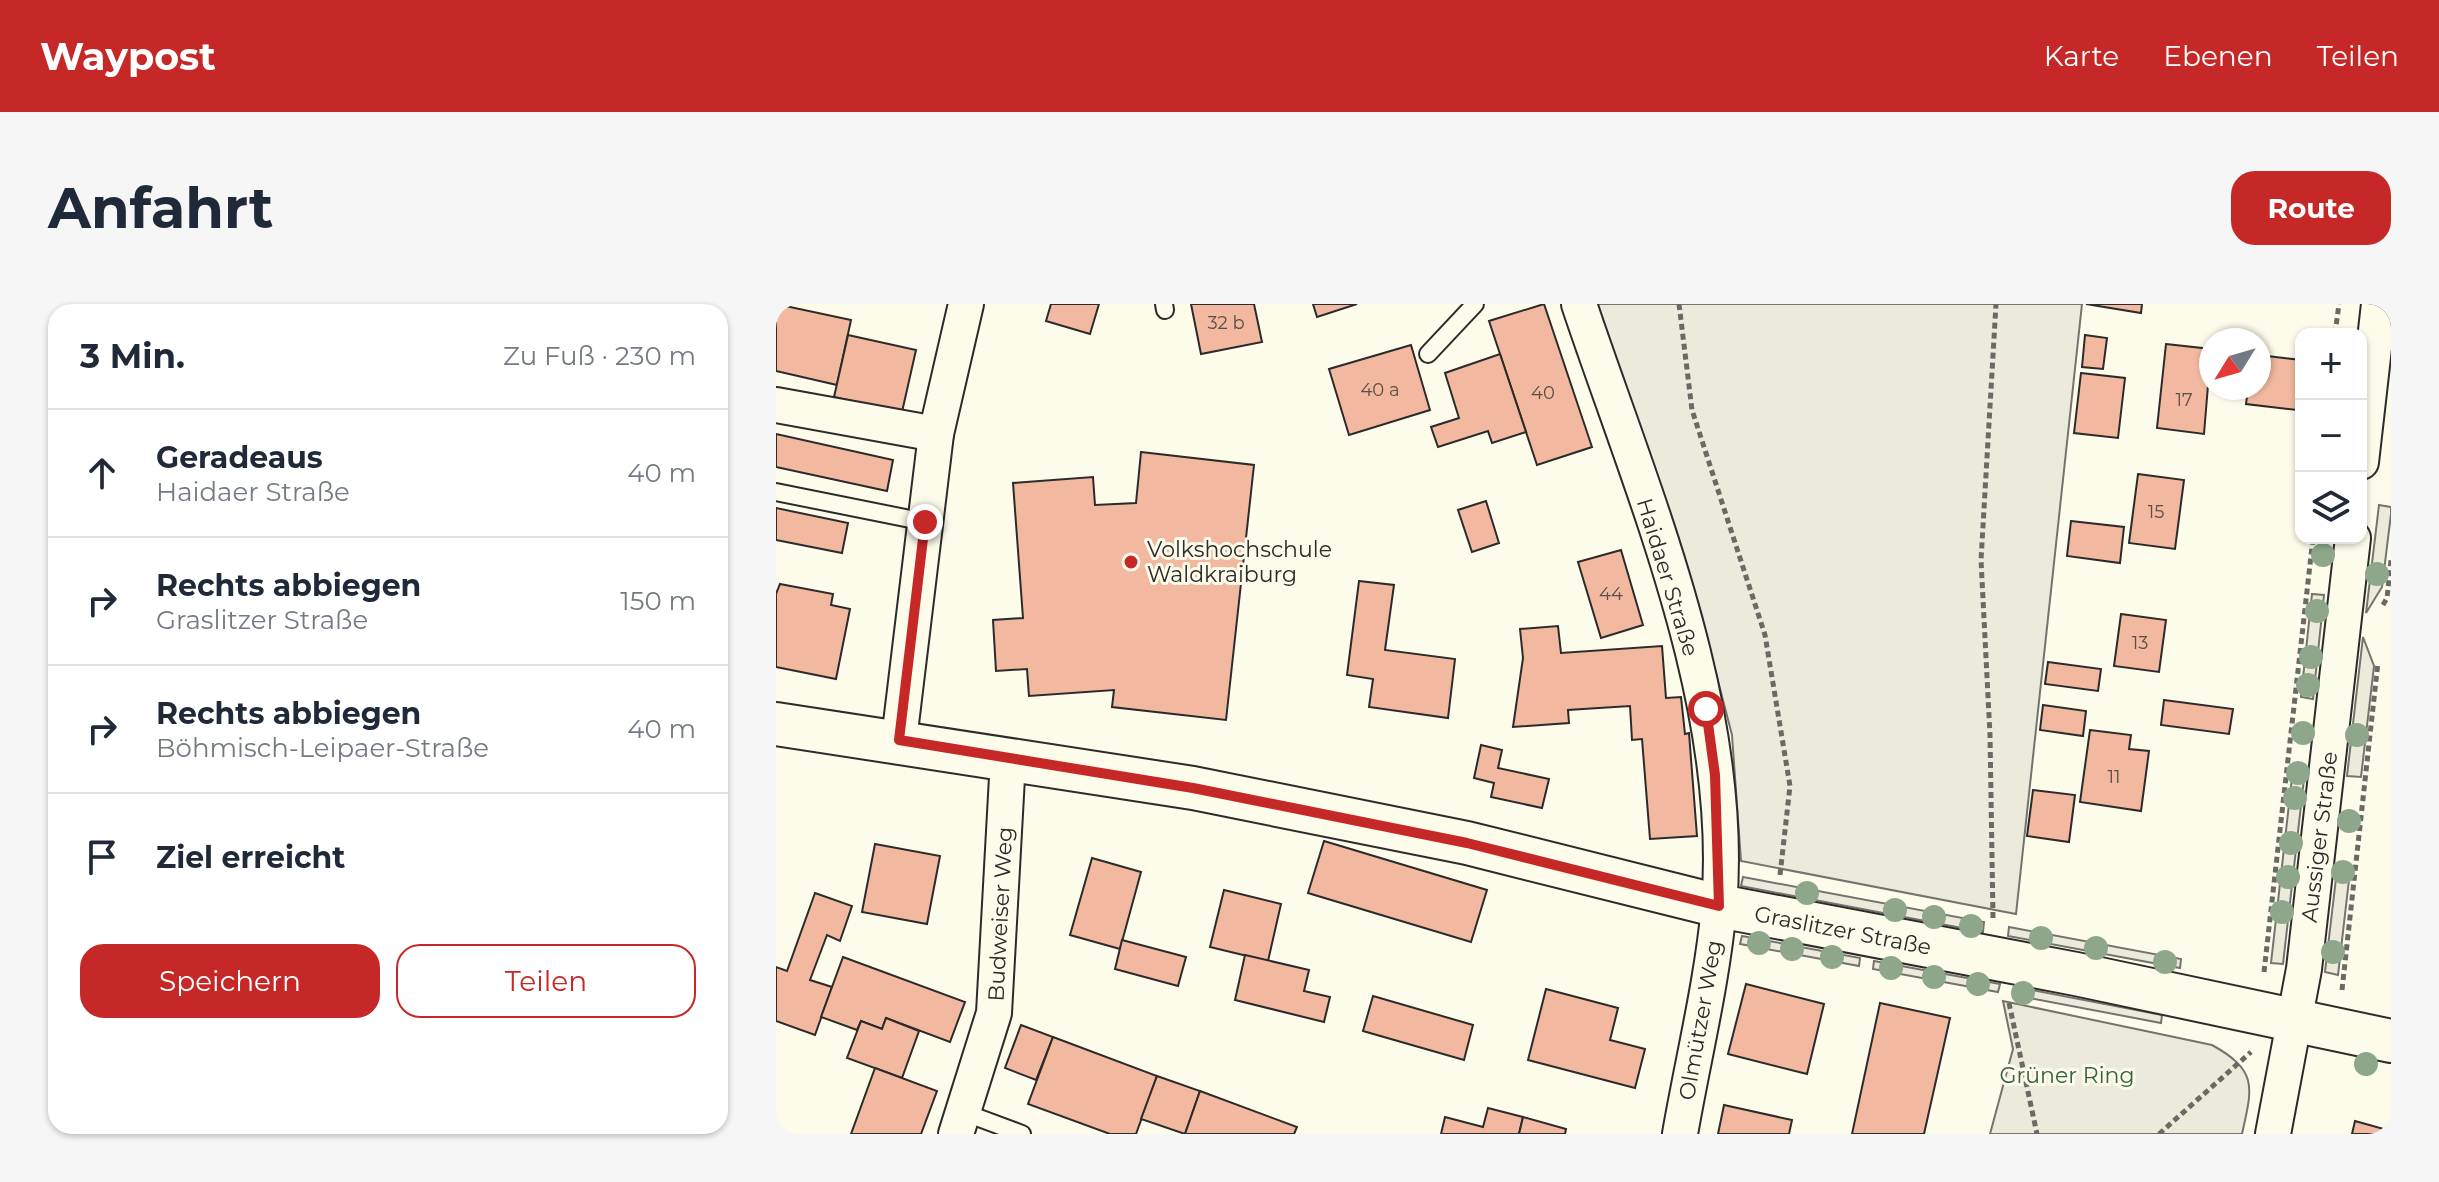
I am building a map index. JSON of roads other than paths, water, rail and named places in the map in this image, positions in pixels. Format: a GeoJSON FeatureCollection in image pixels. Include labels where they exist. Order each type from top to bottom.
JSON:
{"type":"FeatureCollection","features":[{"type":"Feature","properties":{"kind":"street"},"geometry":{"type":"LineString","coordinates":[[899,740],[936,434],[966,304]]}},
{"type":"Feature","properties":{"kind":"street","name":"Haidaer Straße"},"geometry":{"type":"LineString","coordinates":[[1579,304],[1687,625],[1700,681],[1715,775],[1719,906]]}},
{"type":"Feature","properties":{"kind":"street"},"geometry":{"type":"LineString","coordinates":[[2367,446],[2378,418],[2379,304]]}},
{"type":"Feature","properties":{"kind":"street"},"geometry":{"type":"LineString","coordinates":[[776,405],[936,434]]}},
{"type":"Feature","properties":{"kind":"street","name":"Aussiger Straße"},"geometry":{"type":"LineString","coordinates":[[2273,1134],[2278,1017],[2352,544]]}},
{"type":"Feature","properties":{"kind":"street","name":"Graslitzer Straße"},"geometry":{"type":"LineString","coordinates":[[776,724],[899,740],[1193,788],[1467,843],[1719,906],[1999,959],[2391,1041]]}},
{"type":"Feature","properties":{"kind":"street","name":"Budweiser Weg"},"geometry":{"type":"LineString","coordinates":[[959,1123],[994,1013],[1008,759]]}},
{"type":"Feature","properties":{"kind":"street","name":"Olmützer Weg"},"geometry":{"type":"LineString","coordinates":[[1680,1134],[1719,906]]}},
{"type":"Feature","properties":{"kind":"lane"},"geometry":{"type":"LineString","coordinates":[[1428,354],[1475,304]]}},
{"type":"Feature","properties":{"kind":"lane"},"geometry":{"type":"LineString","coordinates":[[776,492],[925,522]]}},
{"type":"Feature","properties":{"kind":"lane","name":"Budweiser Weg"},"geometry":{"type":"LineString","coordinates":[[959,1123],[1022,1134]]}},
{"type":"Feature","properties":{"kind":"place","name":"Volkshochschule Waldkraiburg"},"geometry":{"type":"Point","coordinates":[1131,562]}},
{"type":"Feature","properties":{"kind":"park label","name":"Grüner Ring"},"geometry":{"type":"Point","coordinates":[2067,1075]}}]}
